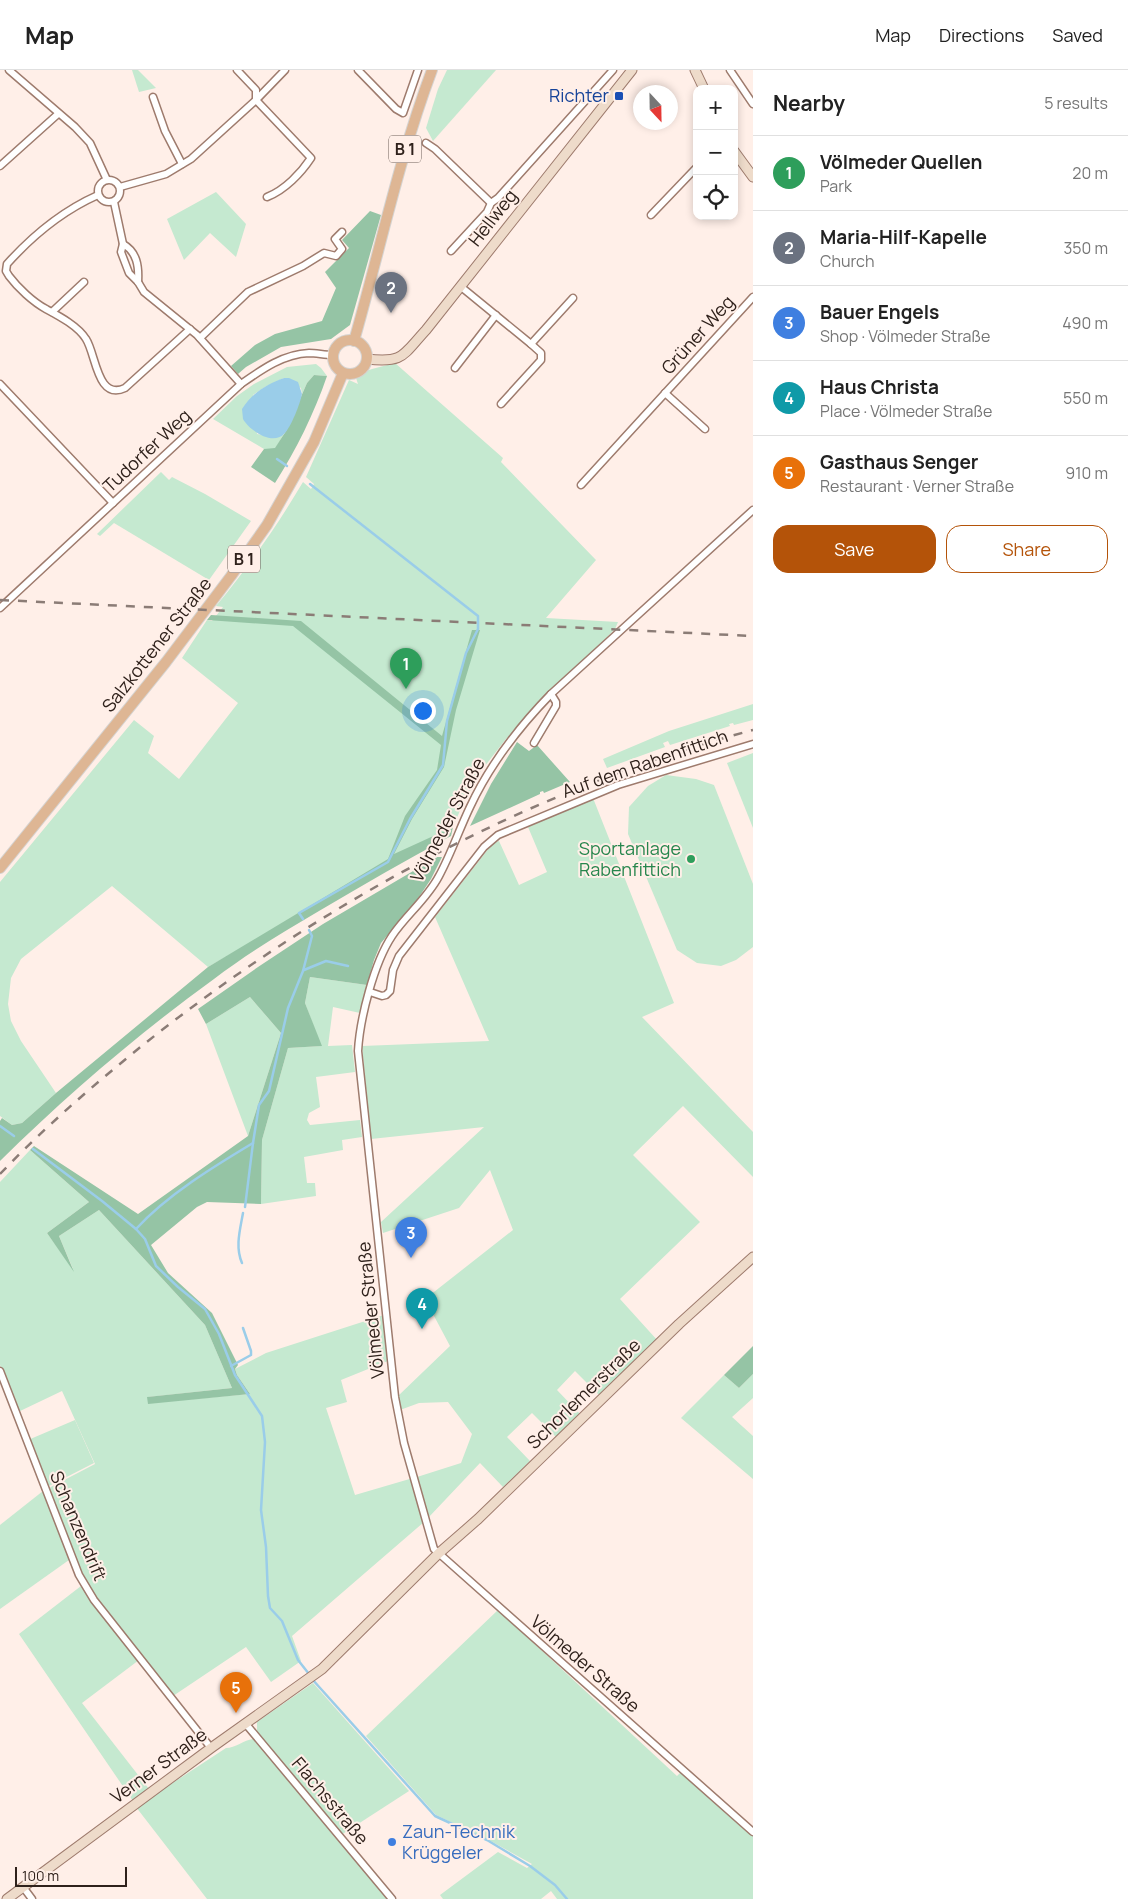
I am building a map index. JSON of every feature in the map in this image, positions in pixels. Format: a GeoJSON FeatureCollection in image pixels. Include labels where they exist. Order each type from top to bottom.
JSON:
{"type":"FeatureCollection","features":[{"type":"Feature","properties":{"kind":"main road","name":"B 1"},"geometry":{"type":"LineString","coordinates":[[354,341],[396,181],[418,107],[432,70]]}},
{"type":"Feature","properties":{"kind":"main road"},"geometry":{"type":"LineString","coordinates":[[344,341],[354,341],[365,350],[367,360],[358,372],[343,374],[336,368],[332,356],[339,344],[344,341]]}},
{"type":"Feature","properties":{"kind":"main road","name":"Salzkottener Straße"},"geometry":{"type":"LineString","coordinates":[[0,868],[166,662],[267,526],[314,442],[343,374]]}},
{"type":"Feature","properties":{"kind":"street"},"geometry":{"type":"LineString","coordinates":[[9,70],[75,127],[90,143],[107,180]]}},
{"type":"Feature","properties":{"kind":"street"},"geometry":{"type":"LineString","coordinates":[[237,70],[256,90],[256,100],[311,158],[304,168],[277,193],[267,197]]}},
{"type":"Feature","properties":{"kind":"street"},"geometry":{"type":"LineString","coordinates":[[120,187],[166,174],[202,151],[285,70]]}},
{"type":"Feature","properties":{"kind":"street"},"geometry":{"type":"LineString","coordinates":[[358,70],[396,109],[403,113],[418,70]]}},
{"type":"Feature","properties":{"kind":"street"},"geometry":{"type":"LineString","coordinates":[[451,251],[487,212],[491,203],[498,198],[613,70]]}},
{"type":"Feature","properties":{"kind":"street","name":"Hellweg"},"geometry":{"type":"LineString","coordinates":[[367,360],[393,361],[401,357],[426,330],[632,70]]}},
{"type":"Feature","properties":{"kind":"street"},"geometry":{"type":"LineString","coordinates":[[695,70],[702,85]]}},
{"type":"Feature","properties":{"kind":"street"},"geometry":{"type":"LineString","coordinates":[[730,70],[753,104]]}},
{"type":"Feature","properties":{"kind":"street"},"geometry":{"type":"LineString","coordinates":[[153,97],[164,131],[182,164]]}},
{"type":"Feature","properties":{"kind":"street"},"geometry":{"type":"LineString","coordinates":[[1,163],[58,114]]}},
{"type":"Feature","properties":{"kind":"street"},"geometry":{"type":"LineString","coordinates":[[426,143],[435,149],[491,203]]}},
{"type":"Feature","properties":{"kind":"street"},"geometry":{"type":"LineString","coordinates":[[738,156],[753,177]]}},
{"type":"Feature","properties":{"kind":"street"},"geometry":{"type":"LineString","coordinates":[[651,216],[693,171]]}},
{"type":"Feature","properties":{"kind":"street"},"geometry":{"type":"LineString","coordinates":[[98,195],[108,203],[114,202],[120,197],[120,187],[117,182],[107,180],[101,183],[98,195],[64,212],[7,264],[6,271],[13,281],[37,303],[85,337],[90,346],[100,377],[108,388],[113,391],[126,388],[190,329]]}},
{"type":"Feature","properties":{"kind":"street"},"geometry":{"type":"LineString","coordinates":[[114,202],[123,244],[121,252],[129,273],[144,292],[200,338],[241,384]]}},
{"type":"Feature","properties":{"kind":"street"},"geometry":{"type":"LineString","coordinates":[[200,338],[248,292],[303,266],[324,253],[336,256],[342,249],[335,239],[342,232]]}},
{"type":"Feature","properties":{"kind":"street"},"geometry":{"type":"LineString","coordinates":[[123,244],[132,250],[138,269],[138,282]]}},
{"type":"Feature","properties":{"kind":"street"},"geometry":{"type":"LineString","coordinates":[[52,312],[84,282]]}},
{"type":"Feature","properties":{"kind":"street"},"geometry":{"type":"LineString","coordinates":[[460,286],[541,353],[541,360],[501,404]]}},
{"type":"Feature","properties":{"kind":"street","name":"Grüner Weg"},"geometry":{"type":"LineString","coordinates":[[581,485],[753,297]]}},
{"type":"Feature","properties":{"kind":"street"},"geometry":{"type":"LineString","coordinates":[[531,344],[573,298]]}},
{"type":"Feature","properties":{"kind":"street"},"geometry":{"type":"LineString","coordinates":[[455,368],[496,315]]}},
{"type":"Feature","properties":{"kind":"street","name":"Tudorfer Weg"},"geometry":{"type":"LineString","coordinates":[[0,608],[241,384],[264,368],[287,357],[309,353],[332,356]]}},
{"type":"Feature","properties":{"kind":"street"},"geometry":{"type":"LineString","coordinates":[[0,384],[113,502]]}},
{"type":"Feature","properties":{"kind":"street","name":"Grüner Weg"},"geometry":{"type":"LineString","coordinates":[[665,393],[705,430]]}},
{"type":"Feature","properties":{"kind":"street","name":"Völmeder Straße"},"geometry":{"type":"LineString","coordinates":[[753,510],[551,694],[525,720],[485,778],[438,878],[422,901],[393,935],[382,953],[359,1037],[358,1064],[395,1397],[404,1443],[434,1549],[753,1832]]}},
{"type":"Feature","properties":{"kind":"street"},"geometry":{"type":"LineString","coordinates":[[534,743],[556,706],[556,702],[551,694]]}},
{"type":"Feature","properties":{"kind":"street","name":"Auf dem Rabenfittich"},"geometry":{"type":"LineString","coordinates":[[370,992],[382,996],[390,991],[393,970],[398,956],[484,847],[498,835],[618,785],[753,744]]}},
{"type":"Feature","properties":{"kind":"street","name":"Schorlemerstraße"},"geometry":{"type":"LineString","coordinates":[[438,1554],[478,1519],[679,1324],[753,1257]]}},
{"type":"Feature","properties":{"kind":"street","name":"Schanzendrift"},"geometry":{"type":"LineString","coordinates":[[0,1371],[47,1495],[83,1582],[94,1600],[211,1748]]}},
{"type":"Feature","properties":{"kind":"street","name":"Verner Straße"},"geometry":{"type":"LineString","coordinates":[[7,1899],[322,1668],[438,1554]]}},
{"type":"Feature","properties":{"kind":"street","name":"Flachsstraße"},"geometry":{"type":"LineString","coordinates":[[245,1723],[392,1899]]}},
{"type":"Feature","properties":{"kind":"street"},"geometry":{"type":"LineString","coordinates":[[23,1887],[32,1899]]}},
{"type":"Feature","properties":{"kind":"green space"},"geometry":{"type":"Polygon","coordinates":[[[132,70],[138,70],[156,88],[139,92],[132,70]]]}},
{"type":"Feature","properties":{"kind":"green space"},"geometry":{"type":"Polygon","coordinates":[[[447,70],[496,70],[433,141],[426,128],[438,89],[447,70]]]}},
{"type":"Feature","properties":{"kind":"green space"},"geometry":{"type":"Polygon","coordinates":[[[216,192],[246,224],[236,257],[210,233],[184,260],[167,219],[216,192]]]}},
{"type":"Feature","properties":{"kind":"green space"},"geometry":{"type":"Polygon","coordinates":[[[370,211],[381,215],[350,325],[331,339],[281,347],[246,367],[238,374],[231,366],[255,345],[275,334],[322,321],[336,288],[325,272],[349,248],[342,240],[370,211]]]}},
{"type":"Feature","properties":{"kind":"green space"},"geometry":{"type":"Polygon","coordinates":[[[395,363],[503,458],[501,462],[596,560],[546,618],[618,622],[615,629],[506,739],[481,771],[453,827],[208,967],[112,886],[21,959],[11,978],[8,1004],[11,1021],[21,1041],[56,1093],[22,1123],[12,1125],[0,1116],[0,882],[134,720],[154,736],[148,753],[179,779],[238,703],[182,658],[207,620],[212,621],[223,607],[216,606],[262,546],[303,482],[311,489],[314,484],[306,477],[349,380],[358,384],[355,375],[395,363]]]}},
{"type":"Feature","properties":{"kind":"green space"},"geometry":{"type":"Polygon","coordinates":[[[316,364],[327,376],[314,375],[307,383],[302,394],[301,388],[284,378],[253,395],[257,434],[277,437],[284,434],[275,449],[264,449],[213,419],[237,396],[254,384],[287,367],[316,364]]]}},
{"type":"Feature","properties":{"kind":"green space"},"geometry":{"type":"Polygon","coordinates":[[[314,375],[327,376],[304,431],[275,483],[251,467],[264,449],[275,448],[286,431],[307,383],[314,375]]]}},
{"type":"Feature","properties":{"kind":"green space"},"geometry":{"type":"Polygon","coordinates":[[[161,472],[169,480],[172,477],[251,521],[209,580],[114,523],[100,536],[97,534],[161,472]]]}},
{"type":"Feature","properties":{"kind":"green space"},"geometry":{"type":"Polygon","coordinates":[[[211,615],[301,621],[442,736],[472,630],[480,630],[456,710],[444,767],[412,819],[394,854],[453,827],[451,836],[306,919],[227,970],[158,1021],[104,1066],[51,1112],[0,1161],[0,1121],[2,1118],[12,1125],[22,1123],[208,967],[388,859],[405,816],[437,770],[441,745],[293,626],[207,620],[211,615]]]}},
{"type":"Feature","properties":{"kind":"green space"},"geometry":{"type":"Polygon","coordinates":[[[753,704],[753,720],[734,725],[733,723],[729,724],[730,726],[670,745],[668,741],[663,743],[665,747],[607,768],[603,759],[669,731],[753,704]]]}},
{"type":"Feature","properties":{"kind":"green space"},"geometry":{"type":"Polygon","coordinates":[[[517,742],[529,751],[537,745],[570,782],[544,793],[543,791],[540,792],[540,794],[470,826],[491,784],[517,742]]]}},
{"type":"Feature","properties":{"kind":"green space"},"geometry":{"type":"Polygon","coordinates":[[[753,753],[753,828],[727,763],[753,753]]]}},
{"type":"Feature","properties":{"kind":"green space","name":"Sportanlage Rabenfittich"},"geometry":{"type":"Polygon","coordinates":[[[666,775],[696,779],[714,785],[753,884],[753,947],[736,960],[721,966],[697,963],[677,950],[628,834],[629,807],[648,786],[666,775]]]}},
{"type":"Feature","properties":{"kind":"green space"},"geometry":{"type":"Polygon","coordinates":[[[593,798],[674,1003],[642,1017],[753,1132],[753,1177],[683,1106],[633,1155],[700,1222],[620,1299],[658,1341],[601,1397],[575,1371],[557,1390],[580,1414],[556,1437],[532,1413],[507,1437],[530,1461],[503,1487],[480,1463],[428,1518],[417,1477],[461,1463],[472,1434],[448,1402],[419,1403],[400,1410],[398,1396],[450,1346],[425,1299],[513,1230],[490,1170],[459,1208],[383,1233],[381,1222],[484,1127],[371,1139],[362,1046],[489,1041],[435,917],[493,843],[499,841],[519,885],[547,872],[528,827],[593,798]]]}},
{"type":"Feature","properties":{"kind":"green space"},"geometry":{"type":"Polygon","coordinates":[[[437,857],[442,857],[431,879],[417,900],[381,943],[367,985],[310,977],[305,1003],[322,1046],[288,1048],[262,1140],[261,1204],[207,1202],[197,1207],[151,1245],[168,1273],[212,1313],[238,1365],[235,1369],[237,1375],[250,1394],[148,1404],[147,1397],[232,1388],[205,1325],[99,1210],[59,1236],[74,1272],[47,1233],[89,1202],[30,1150],[34,1146],[138,1214],[248,1136],[281,1033],[250,997],[206,1024],[198,1009],[323,924],[437,857]]]}},
{"type":"Feature","properties":{"kind":"green space"},"geometry":{"type":"Polygon","coordinates":[[[310,977],[367,985],[360,1013],[333,1007],[328,1046],[352,1045],[355,1072],[316,1077],[320,1107],[309,1113],[307,1120],[310,1125],[360,1120],[362,1137],[342,1140],[343,1150],[304,1157],[307,1183],[315,1183],[316,1196],[261,1204],[262,1140],[288,1048],[321,1046],[305,1003],[310,977]]]}},
{"type":"Feature","properties":{"kind":"green space"},"geometry":{"type":"Polygon","coordinates":[[[250,997],[281,1033],[248,1136],[206,1024],[250,997]]]}},
{"type":"Feature","properties":{"kind":"green space"},"geometry":{"type":"Polygon","coordinates":[[[30,1150],[89,1202],[47,1233],[73,1269],[59,1236],[99,1210],[205,1325],[232,1388],[148,1397],[148,1403],[250,1394],[235,1369],[266,1353],[384,1315],[388,1361],[341,1380],[347,1402],[326,1408],[355,1495],[413,1478],[424,1522],[292,1636],[301,1661],[271,1682],[246,1647],[173,1696],[96,1599],[84,1580],[47,1489],[95,1464],[62,1391],[18,1412],[0,1365],[0,1182],[30,1150]]]}},
{"type":"Feature","properties":{"kind":"green space"},"geometry":{"type":"Polygon","coordinates":[[[753,1346],[753,1374],[739,1388],[724,1375],[753,1346]]]}},
{"type":"Feature","properties":{"kind":"green space"},"geometry":{"type":"Polygon","coordinates":[[[753,1374],[753,1398],[732,1417],[753,1436],[753,1479],[681,1418],[724,1375],[739,1388],[753,1374]]]}},
{"type":"Feature","properties":{"kind":"green space"},"geometry":{"type":"Polygon","coordinates":[[[75,1420],[94,1463],[47,1487],[28,1440],[75,1420]]]}},
{"type":"Feature","properties":{"kind":"green space"},"geometry":{"type":"Polygon","coordinates":[[[43,1491],[69,1560],[0,1609],[0,1525],[43,1491]]]}},
{"type":"Feature","properties":{"kind":"green space"},"geometry":{"type":"Polygon","coordinates":[[[81,1586],[139,1660],[82,1703],[149,1789],[133,1801],[19,1634],[81,1586]]]}},
{"type":"Feature","properties":{"kind":"green space"},"geometry":{"type":"Polygon","coordinates":[[[498,1610],[677,1776],[681,1772],[753,1836],[753,1899],[557,1899],[551,1891],[541,1899],[443,1899],[440,1895],[498,1852],[527,1868],[532,1864],[487,1839],[436,1815],[366,1736],[498,1610]]]}},
{"type":"Feature","properties":{"kind":"green space"},"geometry":{"type":"Polygon","coordinates":[[[313,1683],[409,1791],[341,1835],[257,1734],[257,1722],[313,1683]]]}},
{"type":"Feature","properties":{"kind":"green space"},"geometry":{"type":"Polygon","coordinates":[[[253,1739],[388,1899],[207,1899],[136,1807],[226,1748],[253,1739]]]}},
{"type":"Feature","properties":{"kind":"water"},"geometry":{"type":"Polygon","coordinates":[[[284,378],[298,382],[302,394],[297,409],[284,434],[273,438],[261,435],[250,428],[243,419],[242,409],[250,398],[260,390],[284,378]]]}},
{"type":"Feature","properties":{"kind":"waterway"},"geometry":{"type":"LineString","coordinates":[[277,459],[287,466]]}},
{"type":"Feature","properties":{"kind":"waterway"},"geometry":{"type":"LineString","coordinates":[[303,919],[299,913],[388,862],[410,819],[443,765],[447,721],[466,653],[478,629],[478,616],[310,484]]}},
{"type":"Feature","properties":{"kind":"waterway"},"geometry":{"type":"LineString","coordinates":[[136,1229],[176,1193],[253,1143],[259,1105],[269,1091],[288,1008],[303,971],[312,936],[309,930]]}},
{"type":"Feature","properties":{"kind":"waterway"},"geometry":{"type":"LineString","coordinates":[[304,970],[326,961],[348,966]]}},
{"type":"Feature","properties":{"kind":"waterway"},"geometry":{"type":"LineString","coordinates":[[0,1126],[14,1136]]}},
{"type":"Feature","properties":{"kind":"waterway"},"geometry":{"type":"LineString","coordinates":[[245,1207],[253,1143]]}},
{"type":"Feature","properties":{"kind":"waterway"},"geometry":{"type":"LineString","coordinates":[[33,1149],[136,1229],[145,1239],[156,1266],[205,1309],[219,1334],[235,1375],[262,1416],[265,1442],[261,1510],[266,1547],[270,1608],[282,1621],[298,1660],[309,1674]]}},
{"type":"Feature","properties":{"kind":"waterway"},"geometry":{"type":"LineString","coordinates":[[242,1263],[238,1245],[243,1213]]}},
{"type":"Feature","properties":{"kind":"waterway"},"geometry":{"type":"LineString","coordinates":[[231,1366],[251,1355],[243,1328]]}},
{"type":"Feature","properties":{"kind":"waterway"},"geometry":{"type":"LineString","coordinates":[[312,1679],[435,1816],[487,1840],[530,1866],[555,1885],[567,1899]]}},
{"type":"Feature","properties":{"kind":"railway"},"geometry":{"type":"LineString","coordinates":[[0,600],[753,636]]}},
{"type":"Feature","properties":{"kind":"railway"},"geometry":{"type":"LineString","coordinates":[[0,1174],[67,1109],[138,1049],[207,996],[278,947],[352,900],[429,858],[508,819],[588,784],[670,755],[753,730]]}},
{"type":"Feature","properties":{"kind":"place","name":"Richter"},"geometry":{"type":"Point","coordinates":[619,96]}},
{"type":"Feature","properties":{"kind":"place","name":"Maria-Hilf-Kapelle"},"geometry":{"type":"Point","coordinates":[391,313]}},
{"type":"Feature","properties":{"kind":"place","name":"Völmeder Quellen"},"geometry":{"type":"Point","coordinates":[406,689]}},
{"type":"Feature","properties":{"kind":"place","name":"Sportanlage Rabenfittich"},"geometry":{"type":"Point","coordinates":[691,859]}},
{"type":"Feature","properties":{"kind":"place","name":"Bauer Engels"},"geometry":{"type":"Point","coordinates":[411,1258]}},
{"type":"Feature","properties":{"kind":"place","name":"Haus Christa"},"geometry":{"type":"Point","coordinates":[422,1329]}},
{"type":"Feature","properties":{"kind":"place","name":"Gasthaus Senger"},"geometry":{"type":"Point","coordinates":[236,1713]}},
{"type":"Feature","properties":{"kind":"place","name":"Zaun-Technik Krüggeler"},"geometry":{"type":"Point","coordinates":[392,1842]}}]}
